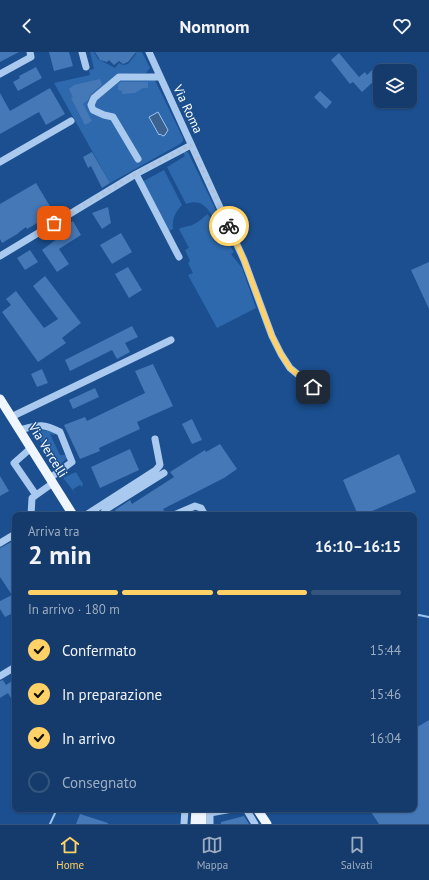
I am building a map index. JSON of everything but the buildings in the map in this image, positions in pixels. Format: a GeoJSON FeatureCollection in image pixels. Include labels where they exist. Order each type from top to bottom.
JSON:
{"type":"FeatureCollection","features":[{"type":"Feature","properties":{"kind":"main road","name":"Via Vercelli"},"geometry":{"type":"LineString","coordinates":[[0,400],[71,512]]}},
{"type":"Feature","properties":{"kind":"main road"},"geometry":{"type":"LineString","coordinates":[[195,824],[196,812]]}},
{"type":"Feature","properties":{"kind":"main road"},"geometry":{"type":"LineString","coordinates":[[202,812],[202,824]]}},
{"type":"Feature","properties":{"kind":"main road"},"geometry":{"type":"LineString","coordinates":[[259,812],[267,824]]}},
{"type":"Feature","properties":{"kind":"main road"},"geometry":{"type":"LineString","coordinates":[[265,812],[272,824]]}},
{"type":"Feature","properties":{"kind":"street"},"geometry":{"type":"LineString","coordinates":[[0,74],[31,57],[30,52]]}},
{"type":"Feature","properties":{"kind":"street"},"geometry":{"type":"LineString","coordinates":[[82,52],[86,67]]}},
{"type":"Feature","properties":{"kind":"street","name":"Via Roma"},"geometry":{"type":"LineString","coordinates":[[149,52],[244,260],[272,336],[290,368],[313,387]]}},
{"type":"Feature","properties":{"kind":"street"},"geometry":{"type":"LineString","coordinates":[[138,159],[113,117],[104,116],[93,110],[91,105],[94,98],[119,77],[160,77]]}},
{"type":"Feature","properties":{"kind":"street"},"geometry":{"type":"LineString","coordinates":[[0,162],[71,121]]}},
{"type":"Feature","properties":{"kind":"street"},"geometry":{"type":"LineString","coordinates":[[0,256],[136,174],[191,145]]}},
{"type":"Feature","properties":{"kind":"street"},"geometry":{"type":"LineString","coordinates":[[136,174],[179,257]]}},
{"type":"Feature","properties":{"kind":"street"},"geometry":{"type":"LineString","coordinates":[[11,417],[171,340]]}},
{"type":"Feature","properties":{"kind":"street"},"geometry":{"type":"LineString","coordinates":[[19,430],[38,426],[49,426],[60,432],[72,462],[32,498],[31,512]]}},
{"type":"Feature","properties":{"kind":"street"},"geometry":{"type":"LineString","coordinates":[[91,512],[156,470],[160,464],[155,439]]}},
{"type":"Feature","properties":{"kind":"street"},"geometry":{"type":"LineString","coordinates":[[31,448],[14,463],[36,495]]}},
{"type":"Feature","properties":{"kind":"street"},"geometry":{"type":"LineString","coordinates":[[104,512],[164,473]]}},
{"type":"Feature","properties":{"kind":"street"},"geometry":{"type":"LineString","coordinates":[[181,512],[195,506],[201,508],[203,512]]}},
{"type":"Feature","properties":{"kind":"street"},"geometry":{"type":"LineString","coordinates":[[0,543],[12,536]]}},
{"type":"Feature","properties":{"kind":"street"},"geometry":{"type":"LineString","coordinates":[[0,676],[12,669]]}},
{"type":"Feature","properties":{"kind":"street"},"geometry":{"type":"LineString","coordinates":[[184,812],[184,824]]}},
{"type":"Feature","properties":{"kind":"street"},"geometry":{"type":"LineString","coordinates":[[210,824],[210,813],[216,812]]}},
{"type":"Feature","properties":{"kind":"street"},"geometry":{"type":"LineString","coordinates":[[248,812],[255,824]]}},
{"type":"Feature","properties":{"kind":"shaded area"},"geometry":{"type":"Polygon","coordinates":[[[90,52],[94,52],[98,59],[115,68],[119,63],[123,65],[128,64],[136,54],[135,52],[142,52],[150,68],[146,73],[120,74],[152,74],[183,138],[183,141],[180,144],[110,183],[54,83],[90,75],[89,70],[94,69],[90,52]]]}},
{"type":"Feature","properties":{"kind":"shaded area"},"geometry":{"type":"Polygon","coordinates":[[[158,112],[168,130],[163,136],[160,134],[159,135],[149,117],[158,112]]]}},
{"type":"Feature","properties":{"kind":"shaded area"},"geometry":{"type":"Polygon","coordinates":[[[183,152],[188,152],[223,225],[218,227],[210,212],[202,205],[192,202],[186,204],[167,167],[185,156],[183,152]]]}},
{"type":"Feature","properties":{"kind":"shaded area"},"geometry":{"type":"Polygon","coordinates":[[[164,170],[182,205],[174,216],[173,229],[169,231],[142,182],[164,170]]]}},
{"type":"Feature","properties":{"kind":"shaded area"},"geometry":{"type":"Polygon","coordinates":[[[208,214],[217,232],[221,231],[234,252],[231,254],[242,268],[256,308],[217,328],[188,275],[193,273],[188,263],[190,261],[185,250],[189,248],[179,229],[196,223],[208,214]]]}},
{"type":"Feature","properties":{"kind":"shaded area"},"geometry":{"type":"Polygon","coordinates":[[[54,430],[55,435],[50,434],[60,455],[65,455],[67,458],[59,466],[56,466],[34,431],[54,430]]]}},
{"type":"Feature","properties":{"kind":"shaded area"},"geometry":{"type":"Polygon","coordinates":[[[76,472],[83,484],[82,487],[80,485],[73,489],[76,494],[63,478],[76,472]]]}},
{"type":"Feature","properties":{"kind":"waterway"},"geometry":{"type":"LineString","coordinates":[[417,615],[429,617]]}},
{"type":"Feature","properties":{"kind":"waterway"},"geometry":{"type":"LineString","coordinates":[[50,824],[56,812]]}},
{"type":"Feature","properties":{"kind":"way so far"},"geometry":{"type":"LineString","coordinates":[[54,223],[136,174],[191,145],[229,226]]}},
{"type":"Feature","properties":{"kind":"route"},"geometry":{"type":"LineString","coordinates":[[229,226],[244,260],[272,336],[281,354],[290,368],[313,387]]}}]}
